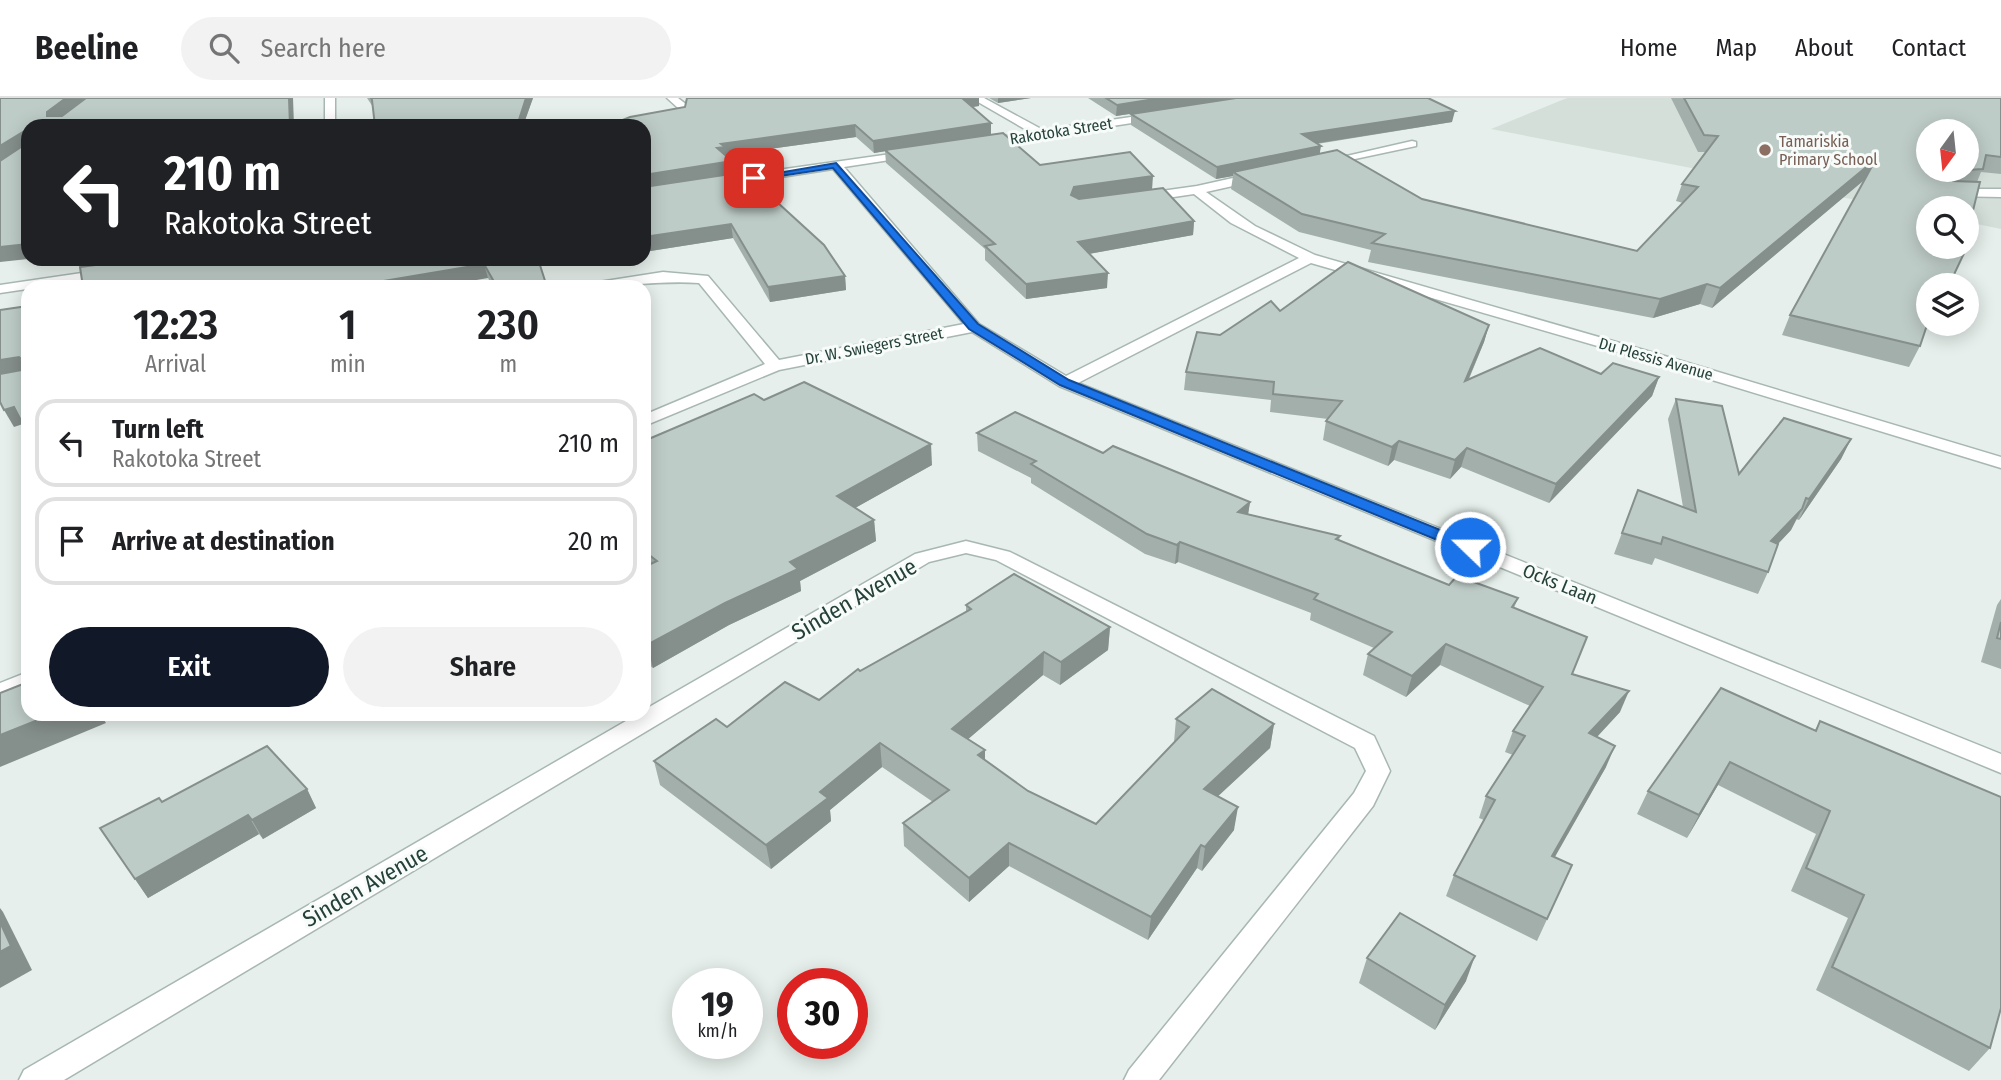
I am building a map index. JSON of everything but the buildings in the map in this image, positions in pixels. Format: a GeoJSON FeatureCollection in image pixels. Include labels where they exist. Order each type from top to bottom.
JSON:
{"type":"FeatureCollection","features":[{"type":"Feature","properties":{"kind":"street"},"geometry":{"type":"LineString","coordinates":[[330,98],[330,119]]}},
{"type":"Feature","properties":{"kind":"street"},"geometry":{"type":"LineString","coordinates":[[651,121],[682,114],[683,107],[672,98]]}},
{"type":"Feature","properties":{"kind":"street"},"geometry":{"type":"LineString","coordinates":[[976,98],[1041,134]]}},
{"type":"Feature","properties":{"kind":"street","name":"Rakotoka Street"},"geometry":{"type":"LineString","coordinates":[[972,145],[1169,114]]}},
{"type":"Feature","properties":{"kind":"street"},"geometry":{"type":"LineString","coordinates":[[1305,167],[1412,144]]}},
{"type":"Feature","properties":{"kind":"street"},"geometry":{"type":"LineString","coordinates":[[712,184],[931,151]]}},
{"type":"Feature","properties":{"kind":"street","name":"Ocks Laan"},"geometry":{"type":"LineString","coordinates":[[836,165],[974,327],[1065,383],[2001,764]]}},
{"type":"Feature","properties":{"kind":"street"},"geometry":{"type":"LineString","coordinates":[[1125,200],[1197,190],[1278,173]]}},
{"type":"Feature","properties":{"kind":"street","name":"Du Plessis Avenue"},"geometry":{"type":"LineString","coordinates":[[1197,190],[1216,208],[1254,232],[1310,258],[1669,362],[2001,463]]}},
{"type":"Feature","properties":{"kind":"street"},"geometry":{"type":"LineString","coordinates":[[1949,193],[2001,193]]}},
{"type":"Feature","properties":{"kind":"street"},"geometry":{"type":"LineString","coordinates":[[1065,383],[1310,258]]}},
{"type":"Feature","properties":{"kind":"street"},"geometry":{"type":"LineString","coordinates":[[60,280],[126,270]]}},
{"type":"Feature","properties":{"kind":"street"},"geometry":{"type":"LineString","coordinates":[[637,280],[663,276],[703,279],[775,366]]}},
{"type":"Feature","properties":{"kind":"street"},"geometry":{"type":"LineString","coordinates":[[0,289],[21,286]]}},
{"type":"Feature","properties":{"kind":"street","name":"Dr. W. Swiegers Street"},"geometry":{"type":"LineString","coordinates":[[651,418],[775,366],[974,327]]}},
{"type":"Feature","properties":{"kind":"street","name":"Sinden Avenue"},"geometry":{"type":"LineString","coordinates":[[651,717],[922,558],[966,547],[1003,556],[1365,742],[1378,771],[1364,800],[1140,1080]]}},
{"type":"Feature","properties":{"kind":"street"},"geometry":{"type":"LineString","coordinates":[[0,692],[21,683]]}},
{"type":"Feature","properties":{"kind":"street","name":"Sinden Avenue"},"geometry":{"type":"LineString","coordinates":[[34,1080],[645,721]]}},
{"type":"Feature","properties":{"kind":"shaded area","name":"Tamariskia Primary School"},"geometry":{"type":"Polygon","coordinates":[[[1567,98],[2001,98],[2001,229],[1979,224],[1979,196],[1916,196],[1916,212],[1491,129],[1567,98]]]}},
{"type":"Feature","properties":{"kind":"place","name":"Tamariskia Primary School"},"geometry":{"type":"Point","coordinates":[1765,150]}},
{"type":"Feature","properties":{"kind":"route"},"geometry":{"type":"LineString","coordinates":[[754,178],[836,165],[974,327],[1065,383],[1470,547]]}}]}
